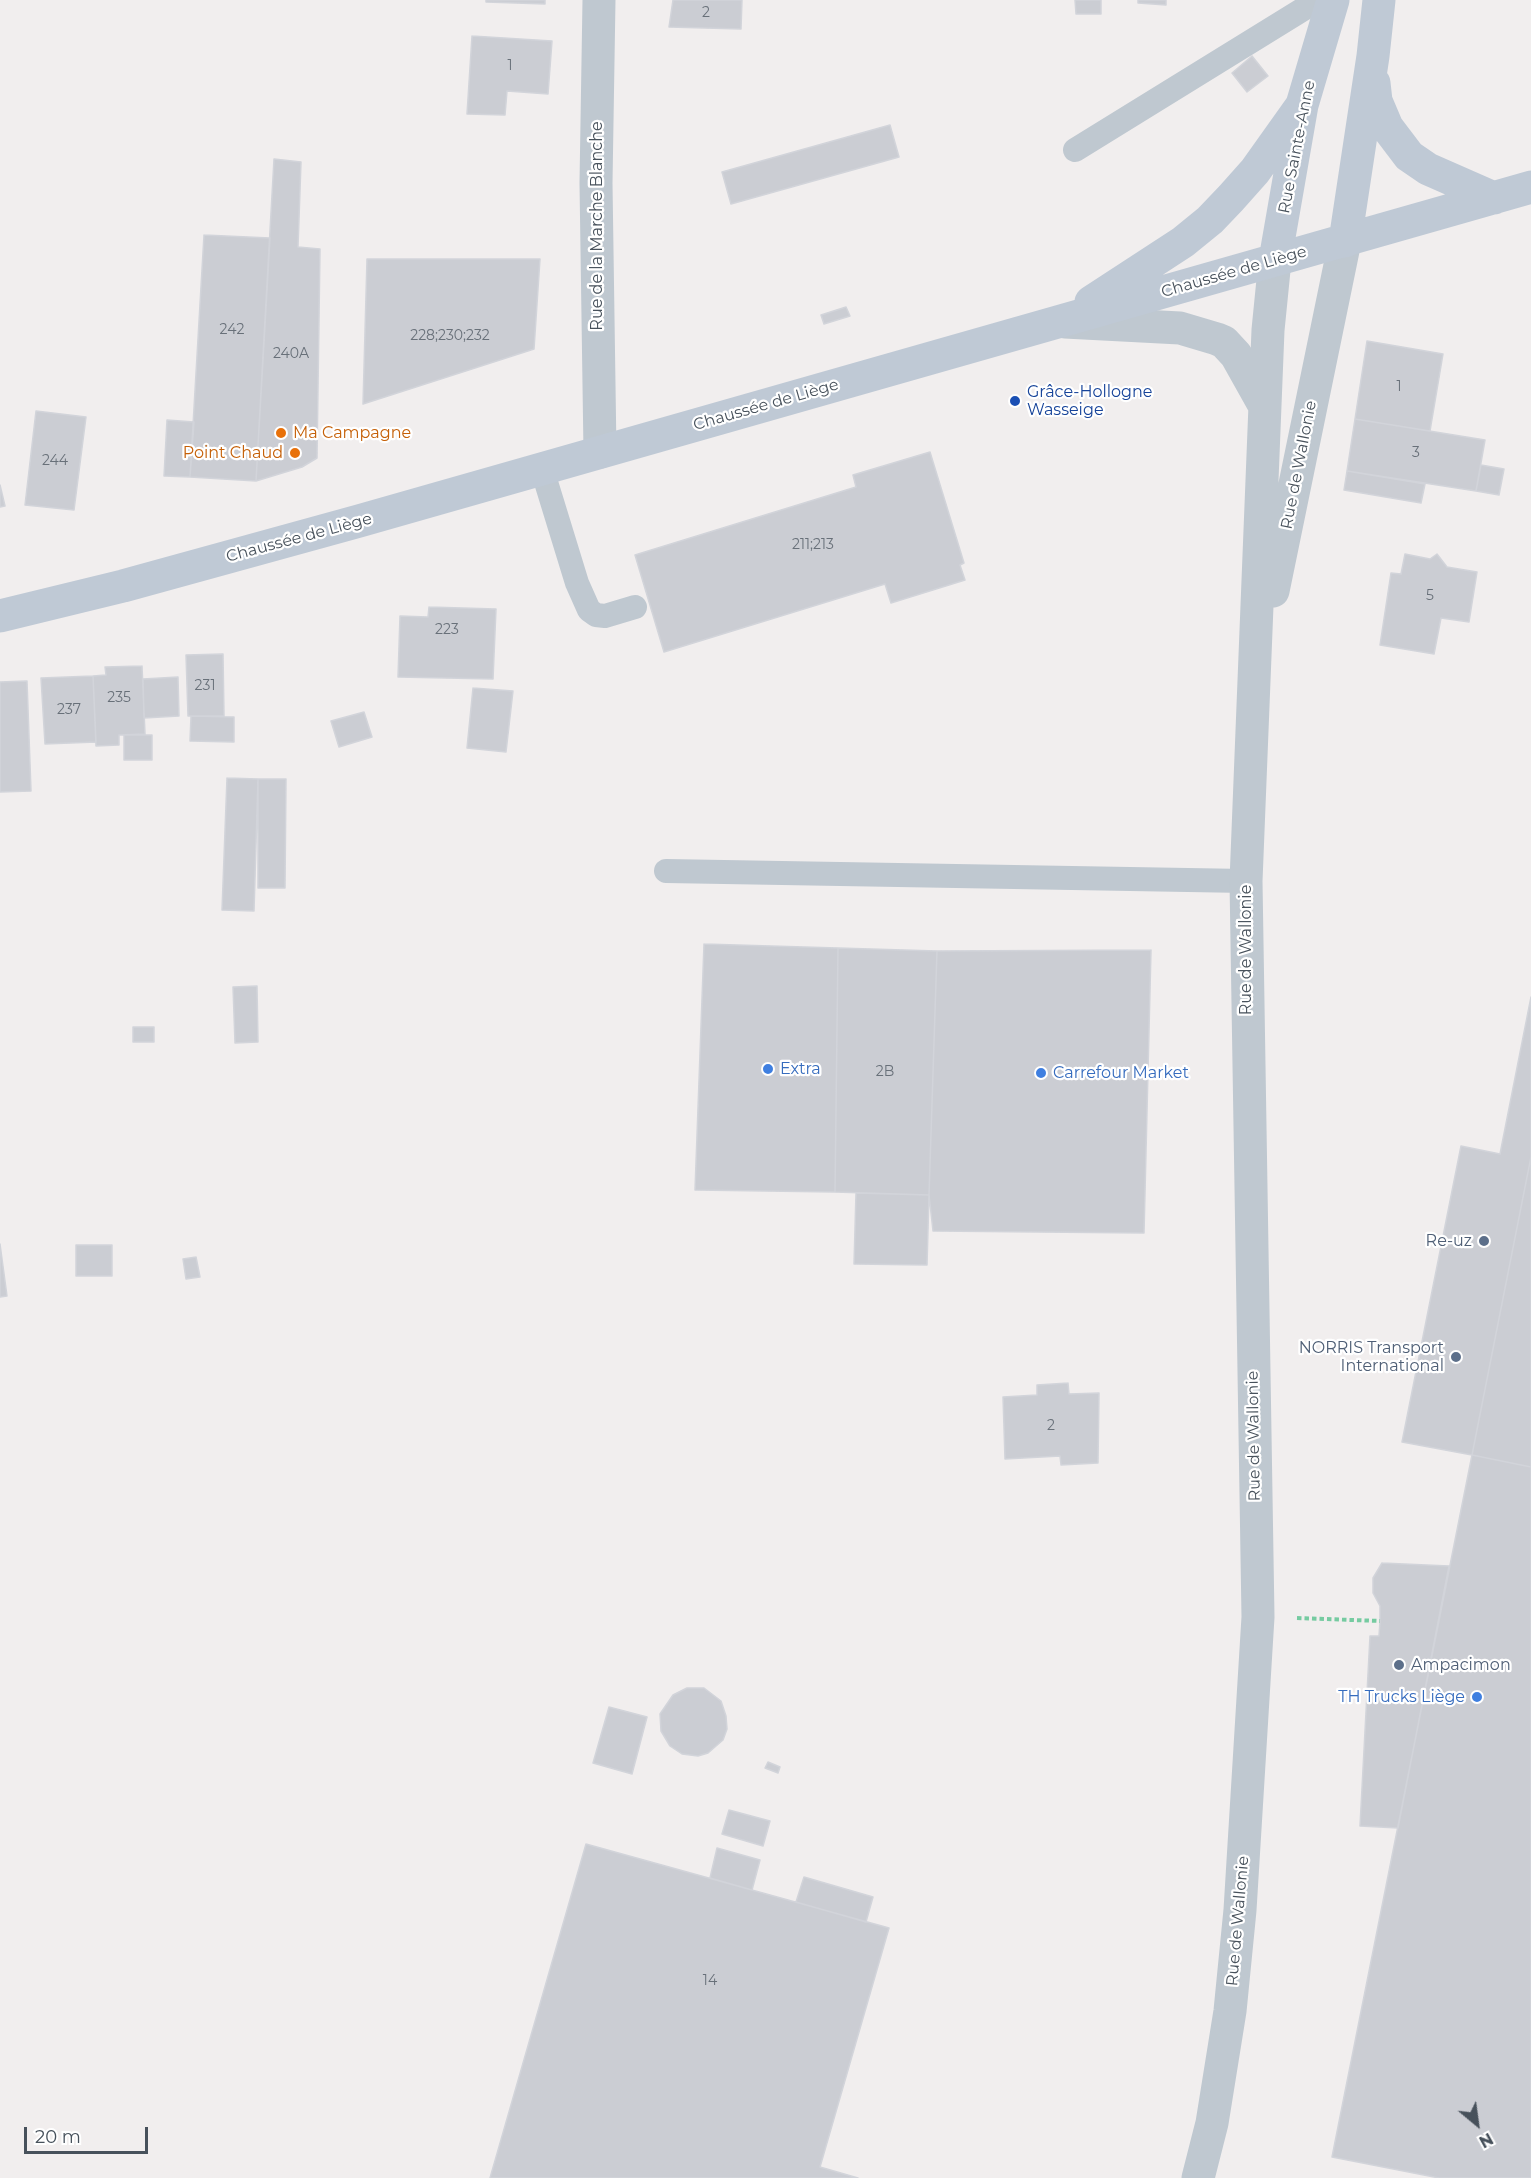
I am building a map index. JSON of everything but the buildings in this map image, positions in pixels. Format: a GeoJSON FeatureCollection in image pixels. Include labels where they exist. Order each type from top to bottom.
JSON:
{"type":"FeatureCollection","features":[{"type":"Feature","properties":{"kind":"main road","name":"Rue Sainte-Anne"},"geometry":{"type":"LineString","coordinates":[[1275,260],[1302,105],[1333,0]]}},
{"type":"Feature","properties":{"kind":"main road"},"geometry":{"type":"LineString","coordinates":[[1345,241],[1373,56],[1379,0]]}},
{"type":"Feature","properties":{"kind":"main road"},"geometry":{"type":"LineString","coordinates":[[1373,56],[1376,101],[1387,127],[1402,149],[1428,169],[1494,198]]}},
{"type":"Feature","properties":{"kind":"main road"},"geometry":{"type":"LineString","coordinates":[[1058,322],[1160,258],[1210,220],[1255,171],[1302,105]]}},
{"type":"Feature","properties":{"kind":"main road","name":"Chaussée de Liège"},"geometry":{"type":"LineString","coordinates":[[0,616],[135,583],[542,469],[1531,187]]}},
{"type":"Feature","properties":{"kind":"street","name":"Rue de la Marche Blanche"},"geometry":{"type":"LineString","coordinates":[[599,0],[596,183],[600,452]]}},
{"type":"Feature","properties":{"kind":"street","name":"Rue de Wallonie"},"geometry":{"type":"LineString","coordinates":[[1253,690],[1345,241]]}},
{"type":"Feature","properties":{"kind":"street","name":"Rue de Wallonie"},"geometry":{"type":"LineString","coordinates":[[1198,2178],[1212,2123],[1231,2000],[1240,1910],[1258,1617],[1246,880],[1268,330],[1275,260]]}},
{"type":"Feature","properties":{"kind":"street"},"geometry":{"type":"LineString","coordinates":[[1058,322],[1180,328],[1217,339],[1224,342],[1236,355],[1265,407]]}},
{"type":"Feature","properties":{"kind":"lane"},"geometry":{"type":"LineString","coordinates":[[1075,150],[1318,0]]}},
{"type":"Feature","properties":{"kind":"lane"},"geometry":{"type":"LineString","coordinates":[[542,469],[577,583],[589,610],[596,615],[605,616],[635,607]]}},
{"type":"Feature","properties":{"kind":"lane"},"geometry":{"type":"LineString","coordinates":[[666,871],[1246,880]]}},
{"type":"Feature","properties":{"kind":"path"},"geometry":{"type":"LineString","coordinates":[[1258,1617],[1380,1621]]}},
{"type":"Feature","properties":{"kind":"place","name":"Grâce-Hollogne Wasseige"},"geometry":{"type":"Point","coordinates":[1015,401]}},
{"type":"Feature","properties":{"kind":"place","name":"Ma Campagne"},"geometry":{"type":"Point","coordinates":[281,433]}},
{"type":"Feature","properties":{"kind":"place","name":"Point Chaud"},"geometry":{"type":"Point","coordinates":[295,453]}},
{"type":"Feature","properties":{"kind":"place","name":"Extra"},"geometry":{"type":"Point","coordinates":[768,1069]}},
{"type":"Feature","properties":{"kind":"place","name":"Carrefour Market"},"geometry":{"type":"Point","coordinates":[1041,1073]}},
{"type":"Feature","properties":{"kind":"place","name":"Re-uz"},"geometry":{"type":"Point","coordinates":[1484,1241]}},
{"type":"Feature","properties":{"kind":"place","name":"NORRIS Transport International"},"geometry":{"type":"Point","coordinates":[1456,1357]}},
{"type":"Feature","properties":{"kind":"place","name":"Ampacimon"},"geometry":{"type":"Point","coordinates":[1399,1665]}},
{"type":"Feature","properties":{"kind":"place","name":"TH Trucks Liège"},"geometry":{"type":"Point","coordinates":[1477,1697]}}]}
